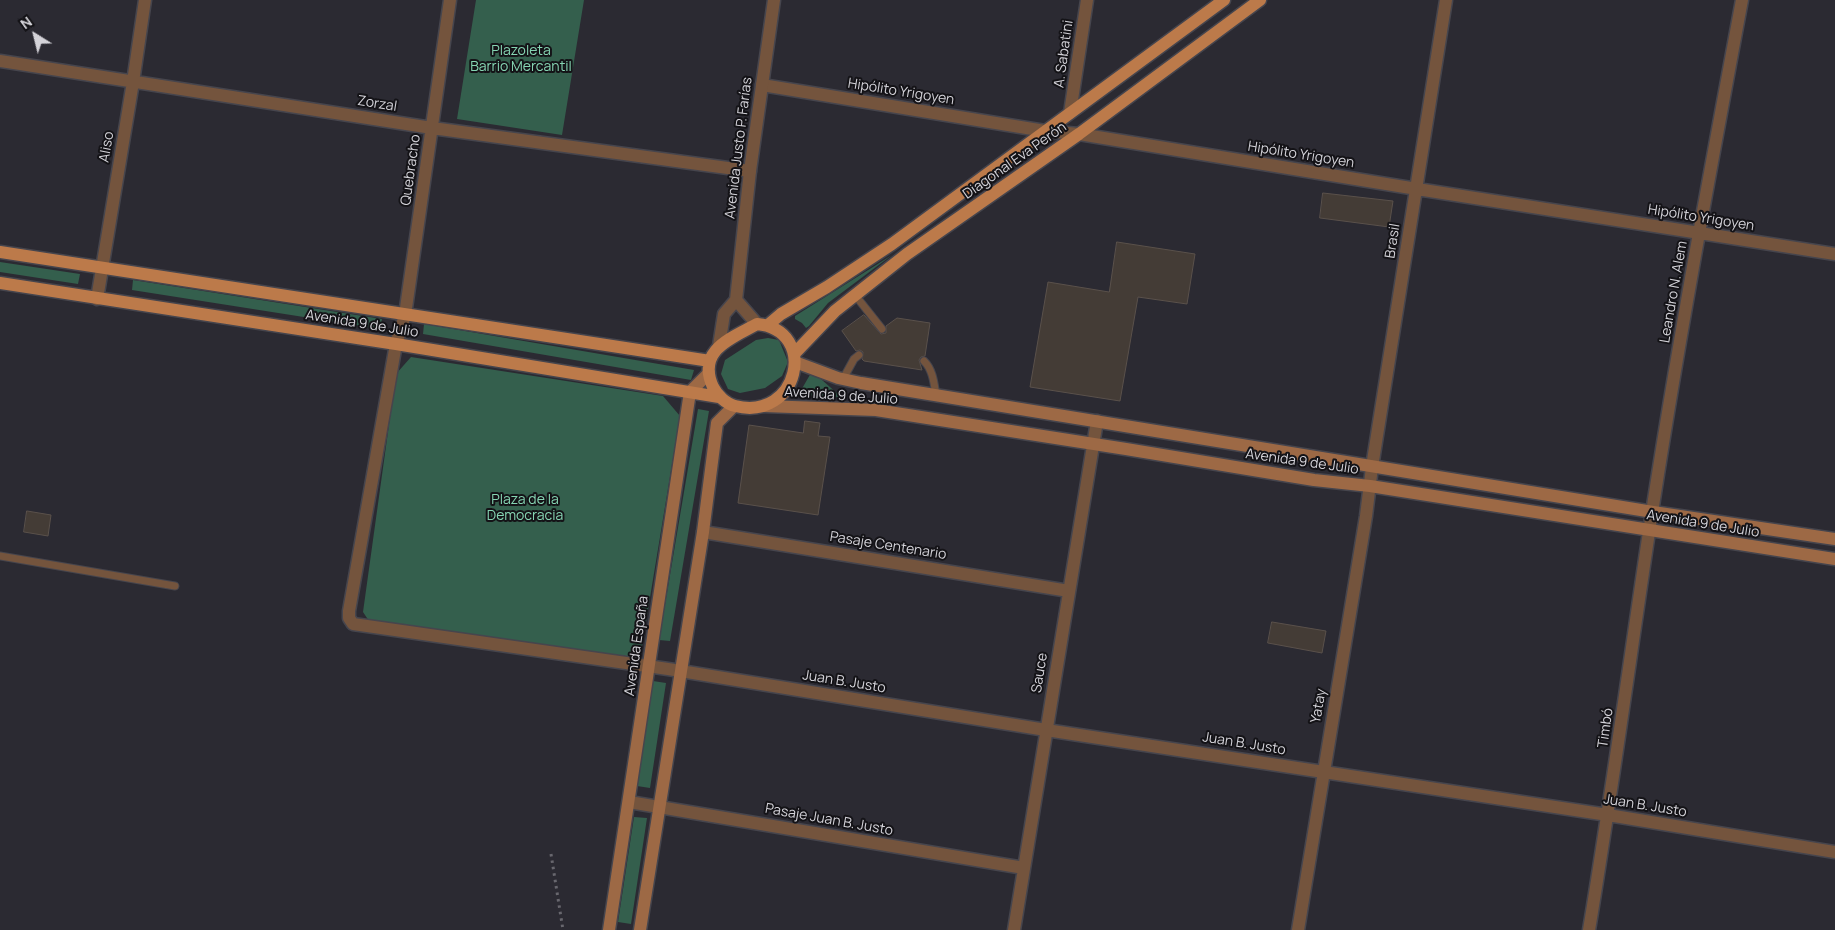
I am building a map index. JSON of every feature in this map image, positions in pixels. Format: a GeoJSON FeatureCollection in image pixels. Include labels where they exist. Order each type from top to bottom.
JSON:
{"type":"FeatureCollection","features":[{"type":"Feature","properties":{"kind":"main road","name":"Diagonal Eva Perón"},"geometry":{"type":"LineString","coordinates":[[763,324],[827,287],[892,244],[1224,0]]}},
{"type":"Feature","properties":{"kind":"main road","name":"Diagonal Eva Perón"},"geometry":{"type":"LineString","coordinates":[[794,358],[835,310],[907,254],[1080,134],[1260,0]]}},
{"type":"Feature","properties":{"kind":"main road","name":"Avenida 9 de Julio"},"geometry":{"type":"LineString","coordinates":[[0,252],[102,266],[405,315],[709,367]]}},
{"type":"Feature","properties":{"kind":"main road","name":"Avenida 9 de Julio"},"geometry":{"type":"LineString","coordinates":[[0,283],[396,344],[720,397]]}},
{"type":"Feature","properties":{"kind":"main road"},"geometry":{"type":"LineString","coordinates":[[690,392],[709,367],[712,354],[719,346],[763,324],[783,335],[789,342],[794,358],[794,376],[788,389],[778,400],[764,406],[749,408],[734,406],[720,397],[714,389],[709,367]]}},
{"type":"Feature","properties":{"kind":"main road","name":"Avenida 9 de Julio"},"geometry":{"type":"LineString","coordinates":[[794,358],[843,379],[1372,467],[1835,539]]}},
{"type":"Feature","properties":{"kind":"main road","name":"Avenida España"},"geometry":{"type":"LineString","coordinates":[[609,930],[690,392]]}},
{"type":"Feature","properties":{"kind":"main road"},"geometry":{"type":"LineString","coordinates":[[640,930],[703,532],[718,423],[734,406]]}},
{"type":"Feature","properties":{"kind":"main road","name":"Avenida 9 de Julio"},"geometry":{"type":"LineString","coordinates":[[764,406],[876,410],[1314,480],[1370,486],[1835,559]]}},
{"type":"Feature","properties":{"kind":"street","name":"Aliso"},"geometry":{"type":"LineString","coordinates":[[97,299],[145,0]]}},
{"type":"Feature","properties":{"kind":"street","name":"Quebracho"},"geometry":{"type":"LineString","coordinates":[[450,0],[405,315],[396,344],[349,618],[353,624],[649,667]]}},
{"type":"Feature","properties":{"kind":"street","name":"Avenida Justo P. Farías"},"geometry":{"type":"LineString","coordinates":[[719,346],[724,314],[736,300],[750,171],[774,0]]}},
{"type":"Feature","properties":{"kind":"street","name":"A. Sabatini"},"geometry":{"type":"LineString","coordinates":[[1070,113],[1087,0]]}},
{"type":"Feature","properties":{"kind":"street","name":"Brasil"},"geometry":{"type":"LineString","coordinates":[[1370,486],[1446,0]]}},
{"type":"Feature","properties":{"kind":"street","name":"Leandro N. Alem"},"geometry":{"type":"LineString","coordinates":[[1649,530],[1699,233],[1742,0]]}},
{"type":"Feature","properties":{"kind":"street","name":"Zorzal"},"geometry":{"type":"LineString","coordinates":[[0,61],[432,128],[750,171]]}},
{"type":"Feature","properties":{"kind":"street","name":"Hipólito Yrigoyen"},"geometry":{"type":"LineString","coordinates":[[762,85],[1835,254]]}},
{"type":"Feature","properties":{"kind":"street"},"geometry":{"type":"LineString","coordinates":[[736,300],[763,324]]}},
{"type":"Feature","properties":{"kind":"street","name":"Sauce"},"geometry":{"type":"LineString","coordinates":[[1014,930],[1096,421]]}},
{"type":"Feature","properties":{"kind":"street","name":"Yatay"},"geometry":{"type":"LineString","coordinates":[[1298,930],[1370,486]]}},
{"type":"Feature","properties":{"kind":"street","name":"Timbó"},"geometry":{"type":"LineString","coordinates":[[1589,930],[1608,815],[1649,530]]}},
{"type":"Feature","properties":{"kind":"street","name":"Pasaje Centenario"},"geometry":{"type":"LineString","coordinates":[[703,532],[1069,590]]}},
{"type":"Feature","properties":{"kind":"street","name":"Juan B. Justo"},"geometry":{"type":"LineString","coordinates":[[649,667],[1046,730],[1608,815],[1835,852]]}},
{"type":"Feature","properties":{"kind":"street","name":"Pasaje Juan B. Justo"},"geometry":{"type":"LineString","coordinates":[[629,802],[1024,868]]}},
{"type":"Feature","properties":{"kind":"lane"},"geometry":{"type":"LineString","coordinates":[[855,295],[882,329]]}},
{"type":"Feature","properties":{"kind":"lane"},"geometry":{"type":"LineString","coordinates":[[843,379],[854,359],[859,355]]}},
{"type":"Feature","properties":{"kind":"lane"},"geometry":{"type":"LineString","coordinates":[[924,361],[928,364],[934,379],[936,395]]}},
{"type":"Feature","properties":{"kind":"lane"},"geometry":{"type":"LineString","coordinates":[[0,556],[175,586]]}},
{"type":"Feature","properties":{"kind":"path"},"geometry":{"type":"LineString","coordinates":[[551,854],[563,930]]}},
{"type":"Feature","properties":{"kind":"green space","name":"Plazoleta Barrio Mercantil"},"geometry":{"type":"Polygon","coordinates":[[[476,0],[584,0],[562,135],[457,119],[476,0]]]}},
{"type":"Feature","properties":{"kind":"green space"},"geometry":{"type":"Polygon","coordinates":[[[892,255],[828,303],[806,328],[795,319],[795,316],[892,255]]]}},
{"type":"Feature","properties":{"kind":"green space"},"geometry":{"type":"Polygon","coordinates":[[[0,262],[80,274],[78,284],[0,272],[0,262]]]}},
{"type":"Feature","properties":{"kind":"green space"},"geometry":{"type":"Polygon","coordinates":[[[133,280],[382,319],[380,329],[132,290],[133,280]]]}},
{"type":"Feature","properties":{"kind":"green space"},"geometry":{"type":"Polygon","coordinates":[[[424,324],[694,370],[691,380],[423,334],[424,324]]]}},
{"type":"Feature","properties":{"kind":"green space"},"geometry":{"type":"Polygon","coordinates":[[[768,338],[779,340],[788,362],[782,376],[765,388],[740,393],[728,389],[721,374],[725,360],[756,340],[768,338]]]}},
{"type":"Feature","properties":{"kind":"green space","name":"Plaza de la Democracia"},"geometry":{"type":"Polygon","coordinates":[[[411,357],[663,396],[680,416],[640,658],[369,621],[363,612],[396,374],[411,357]]]}},
{"type":"Feature","properties":{"kind":"green space"},"geometry":{"type":"Polygon","coordinates":[[[813,372],[840,397],[801,395],[800,392],[813,372]]]}},
{"type":"Feature","properties":{"kind":"green space"},"geometry":{"type":"Polygon","coordinates":[[[698,409],[709,411],[670,641],[659,640],[698,409]]]}},
{"type":"Feature","properties":{"kind":"green space"},"geometry":{"type":"Polygon","coordinates":[[[653,681],[666,683],[650,788],[637,786],[653,681]]]}},
{"type":"Feature","properties":{"kind":"green space"},"geometry":{"type":"Polygon","coordinates":[[[634,817],[647,818],[631,924],[618,922],[634,817]]]}},
{"type":"Feature","properties":{"kind":"building"},"geometry":{"type":"Polygon","coordinates":[[[1323,193],[1393,201],[1389,227],[1320,218],[1323,193]]]}},
{"type":"Feature","properties":{"kind":"building"},"geometry":{"type":"Polygon","coordinates":[[[1117,242],[1195,254],[1187,304],[1138,297],[1120,401],[1030,387],[1048,282],[1109,292],[1117,242]]]}},
{"type":"Feature","properties":{"kind":"building"},"geometry":{"type":"Polygon","coordinates":[[[864,315],[881,334],[886,333],[886,326],[897,318],[930,323],[925,356],[919,360],[922,370],[864,361],[862,359],[863,352],[860,350],[856,351],[842,331],[864,315]]]}},
{"type":"Feature","properties":{"kind":"building"},"geometry":{"type":"Polygon","coordinates":[[[805,421],[820,423],[818,436],[830,437],[818,515],[738,503],[749,425],[803,433],[805,421]]]}},
{"type":"Feature","properties":{"kind":"building"},"geometry":{"type":"Polygon","coordinates":[[[27,511],[51,515],[48,536],[24,532],[27,511]]]}},
{"type":"Feature","properties":{"kind":"building"},"geometry":{"type":"Polygon","coordinates":[[[1272,622],[1326,631],[1322,653],[1268,643],[1272,622]]]}}]}
